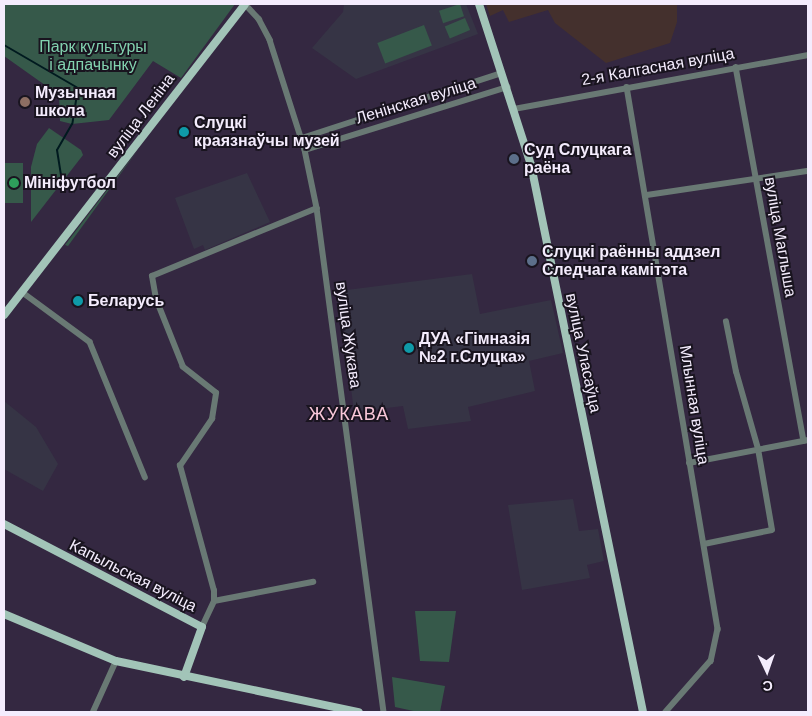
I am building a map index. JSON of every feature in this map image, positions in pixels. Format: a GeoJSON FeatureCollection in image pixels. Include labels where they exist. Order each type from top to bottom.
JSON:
{"type":"FeatureCollection","features":[{"type":"Feature","properties":{"kind":"main road","name":"вуліца Леніна"},"geometry":{"type":"LineString","coordinates":[[4,315],[245,4]]}},
{"type":"Feature","properties":{"kind":"main road","name":"вуліца Уласаўца"},"geometry":{"type":"LineString","coordinates":[[479,4],[531,165],[643,712]]}},
{"type":"Feature","properties":{"kind":"main road","name":"Капыльская вуліца"},"geometry":{"type":"LineString","coordinates":[[4,524],[202,627],[184,677]]}},
{"type":"Feature","properties":{"kind":"main road"},"geometry":{"type":"LineString","coordinates":[[4,614],[116,661],[184,677],[359,712]]}},
{"type":"Feature","properties":{"kind":"street","name":"вуліца Жукава"},"geometry":{"type":"LineString","coordinates":[[245,4],[259,19],[270,40],[302,138],[317,208],[384,712]]}},
{"type":"Feature","properties":{"kind":"street","name":"2-я Калгасная вуліца"},"geometry":{"type":"LineString","coordinates":[[514,109],[627,86],[808,54]]}},
{"type":"Feature","properties":{"kind":"street","name":"вуліца Маглыша"},"geometry":{"type":"LineString","coordinates":[[736,67],[806,440]]}},
{"type":"Feature","properties":{"kind":"street","name":"Ленінская вуліца"},"geometry":{"type":"LineString","coordinates":[[302,138],[502,74]]}},
{"type":"Feature","properties":{"kind":"street","name":"Млынная вуліца"},"geometry":{"type":"LineString","coordinates":[[627,86],[647,195],[689,463],[716,616],[716,646],[711,661],[666,712]]}},
{"type":"Feature","properties":{"kind":"street","name":"Ленінская вуліца"},"geometry":{"type":"LineString","coordinates":[[305,150],[507,88]]}},
{"type":"Feature","properties":{"kind":"street"},"geometry":{"type":"LineString","coordinates":[[647,195],[808,171]]}},
{"type":"Feature","properties":{"kind":"street"},"geometry":{"type":"LineString","coordinates":[[202,627],[214,601],[207,557],[181,479],[180,466],[212,419],[216,393],[183,367],[153,292],[152,276],[317,208]]}},
{"type":"Feature","properties":{"kind":"street"},"geometry":{"type":"LineString","coordinates":[[22,292],[90,342],[145,477]]}},
{"type":"Feature","properties":{"kind":"street"},"geometry":{"type":"LineString","coordinates":[[704,544],[772,530],[758,449],[736,372],[726,322]]}},
{"type":"Feature","properties":{"kind":"street"},"geometry":{"type":"LineString","coordinates":[[689,463],[806,440]]}},
{"type":"Feature","properties":{"kind":"street"},"geometry":{"type":"LineString","coordinates":[[214,601],[313,582]]}},
{"type":"Feature","properties":{"kind":"street"},"geometry":{"type":"LineString","coordinates":[[93,712],[116,661]]}},
{"type":"Feature","properties":{"kind":"shaded area"},"geometry":{"type":"Polygon","coordinates":[[[344,4],[466,4],[478,34],[356,79],[312,48],[343,12],[344,4]]]}},
{"type":"Feature","properties":{"kind":"shaded area"},"geometry":{"type":"Polygon","coordinates":[[[486,4],[677,4],[677,22],[670,43],[606,63],[555,23],[548,10],[509,22],[503,10],[490,16],[486,4]]]}},
{"type":"Feature","properties":{"kind":"shaded area"},"geometry":{"type":"Polygon","coordinates":[[[247,173],[270,222],[205,250],[203,245],[194,249],[175,198],[247,173]]]}},
{"type":"Feature","properties":{"kind":"shaded area"},"geometry":{"type":"Polygon","coordinates":[[[472,274],[480,314],[551,300],[563,353],[529,361],[535,391],[468,407],[471,421],[408,429],[403,406],[354,412],[339,291],[472,274]]]}},
{"type":"Feature","properties":{"kind":"shaded area"},"geometry":{"type":"Polygon","coordinates":[[[4,401],[36,427],[58,464],[43,491],[4,469],[4,401]]]}},
{"type":"Feature","properties":{"kind":"shaded area"},"geometry":{"type":"Polygon","coordinates":[[[573,499],[579,531],[598,529],[604,561],[587,565],[590,578],[522,590],[508,505],[573,499]]]}},
{"type":"Feature","properties":{"kind":"green space","name":"Парк культуры і адпачынку"},"geometry":{"type":"Polygon","coordinates":[[[4,4],[235,4],[181,78],[153,61],[109,120],[72,124],[60,121],[59,95],[4,56],[4,4]]]}},
{"type":"Feature","properties":{"kind":"green space"},"geometry":{"type":"Polygon","coordinates":[[[460,4],[464,16],[443,23],[439,11],[460,4]]]}},
{"type":"Feature","properties":{"kind":"green space"},"geometry":{"type":"Polygon","coordinates":[[[465,18],[470,30],[450,39],[445,27],[465,18]]]}},
{"type":"Feature","properties":{"kind":"green space"},"geometry":{"type":"Polygon","coordinates":[[[424,25],[432,46],[385,63],[377,43],[424,25]]]}},
{"type":"Feature","properties":{"kind":"green space"},"geometry":{"type":"Polygon","coordinates":[[[49,128],[81,150],[83,155],[31,222],[31,167],[37,144],[49,128]]]}},
{"type":"Feature","properties":{"kind":"green space"},"geometry":{"type":"Polygon","coordinates":[[[140,147],[68,246],[65,245],[140,147]]]}},
{"type":"Feature","properties":{"kind":"green space","name":"Мініфутбол"},"geometry":{"type":"Polygon","coordinates":[[[4,163],[23,163],[23,203],[4,203],[4,163]]]}},
{"type":"Feature","properties":{"kind":"green space"},"geometry":{"type":"Polygon","coordinates":[[[415,611],[456,611],[449,662],[420,661],[415,611]]]}},
{"type":"Feature","properties":{"kind":"green space"},"geometry":{"type":"Polygon","coordinates":[[[392,677],[445,686],[440,712],[418,712],[395,707],[392,677]]]}},
{"type":"Feature","properties":{"kind":"waterway"},"geometry":{"type":"LineString","coordinates":[[4,45],[78,88],[72,124],[57,150],[61,175]]}},
{"type":"Feature","properties":{"kind":"place","name":"Музычная школа"},"geometry":{"type":"Point","coordinates":[25,102]}},
{"type":"Feature","properties":{"kind":"place","name":"Слуцкі краязнаўчы музей"},"geometry":{"type":"Point","coordinates":[184,132]}},
{"type":"Feature","properties":{"kind":"place","name":"Суд Слуцкага раёна"},"geometry":{"type":"Point","coordinates":[514,159]}},
{"type":"Feature","properties":{"kind":"place","name":"Мініфутбол"},"geometry":{"type":"Point","coordinates":[14,183]}},
{"type":"Feature","properties":{"kind":"place","name":"Слуцкі раённы аддзел Следчага камітэта"},"geometry":{"type":"Point","coordinates":[532,261]}},
{"type":"Feature","properties":{"kind":"place","name":"Беларусь"},"geometry":{"type":"Point","coordinates":[78,301]}},
{"type":"Feature","properties":{"kind":"place","name":"ДУА «Гімназія №2 г.Слуцка»"},"geometry":{"type":"Point","coordinates":[409,348]}},
{"type":"Feature","properties":{"kind":"district","name":"ЖУКАВА"},"geometry":{"type":"Point","coordinates":[349,414]}}]}
